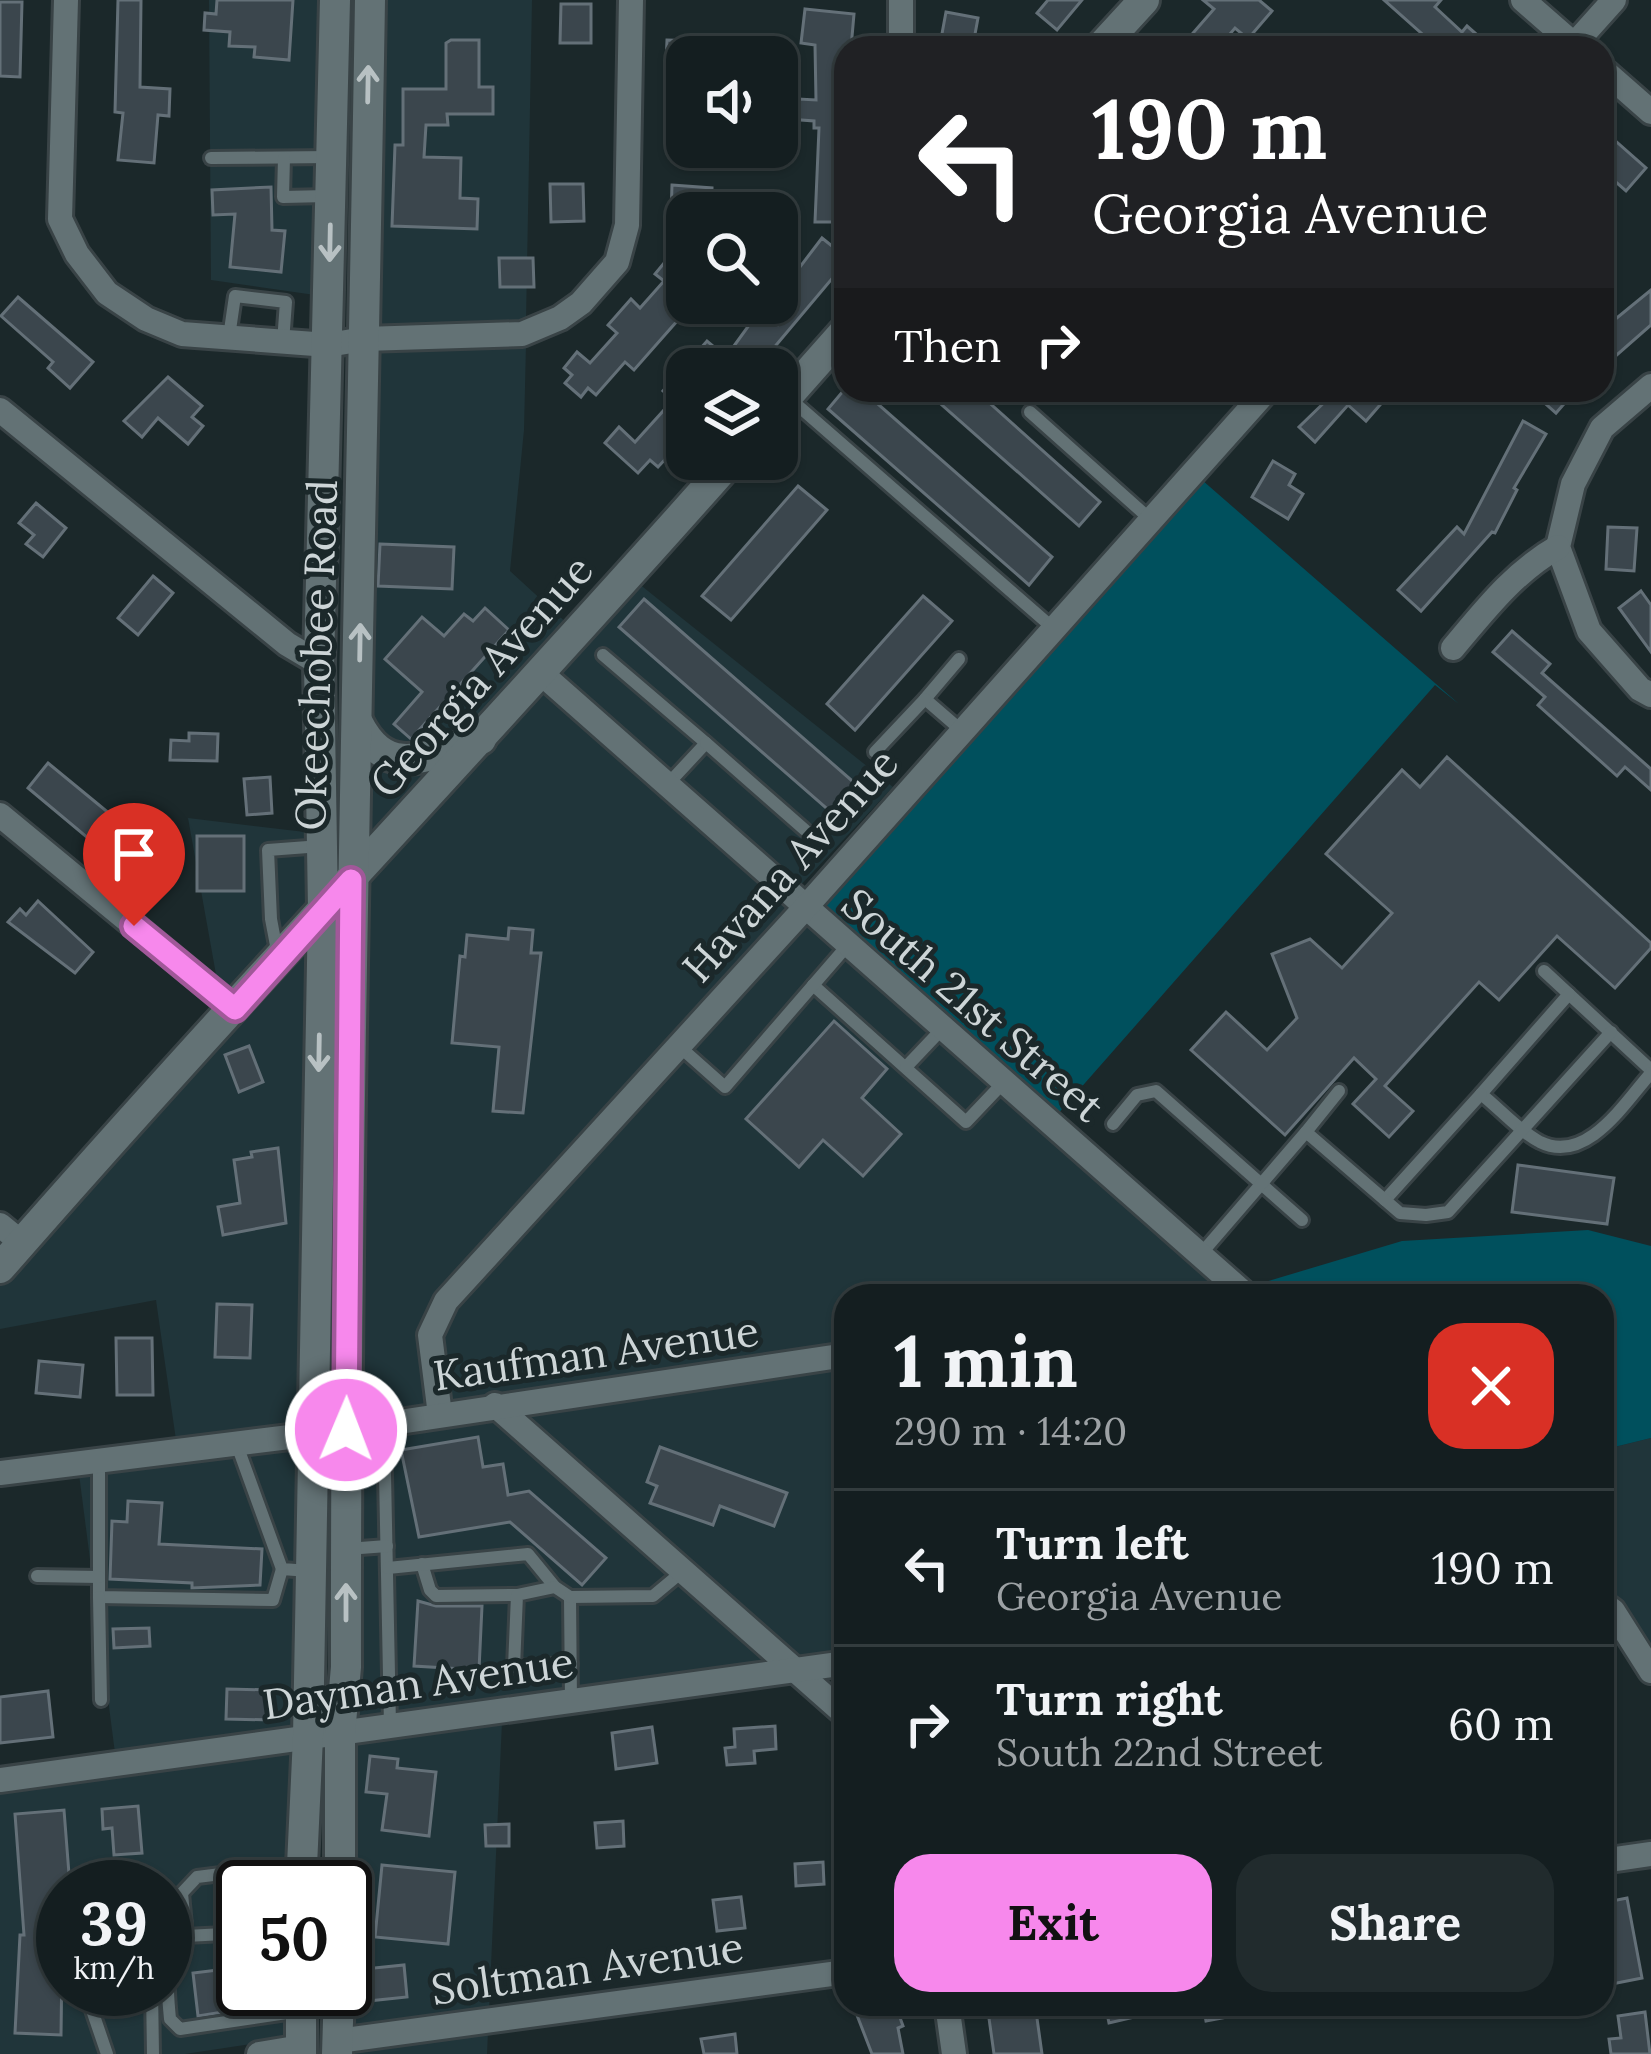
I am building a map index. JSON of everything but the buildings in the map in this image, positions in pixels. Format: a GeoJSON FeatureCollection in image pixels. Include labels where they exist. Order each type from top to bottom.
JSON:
{"type":"FeatureCollection","features":[{"type":"Feature","properties":{"kind":"main road","name":"Okeechobee Road"},"geometry":{"type":"LineString","coordinates":[[302,1860],[308,1737],[296,1570],[312,1434],[323,908],[319,663],[335,0]]}},
{"type":"Feature","properties":{"kind":"main road","name":"Okeechobee Road"},"geometry":{"type":"LineString","coordinates":[[340,1860],[340,1733],[346,1667],[351,880],[358,723],[370,0]]}},
{"type":"Feature","properties":{"kind":"main road"},"geometry":{"type":"LineString","coordinates":[[1111,36],[1144,0]]}},
{"type":"Feature","properties":{"kind":"main road"},"geometry":{"type":"LineString","coordinates":[[798,384],[834,344]]}},
{"type":"Feature","properties":{"kind":"main road","name":"Georgia Avenue"},"geometry":{"type":"LineString","coordinates":[[0,1268],[11,1234],[244,999],[713,480]]}},
{"type":"Feature","properties":{"kind":"main road"},"geometry":{"type":"LineString","coordinates":[[358,723],[368,743],[385,758],[400,761],[481,739]]}},
{"type":"Feature","properties":{"kind":"main road"},"geometry":{"type":"LineString","coordinates":[[244,999],[284,975],[298,976],[321,997]]}},
{"type":"Feature","properties":{"kind":"main road"},"geometry":{"type":"LineString","coordinates":[[301,2016],[301,2051]]}},
{"type":"Feature","properties":{"kind":"main road"},"geometry":{"type":"LineString","coordinates":[[337,2048],[338,2016]]}},
{"type":"Feature","properties":{"kind":"street"},"geometry":{"type":"LineString","coordinates":[[66,0],[60,219],[77,254],[107,293],[146,320],[182,334],[328,345],[364,339],[522,334],[560,318],[617,262],[628,225],[631,0]]}},
{"type":"Feature","properties":{"kind":"street"},"geometry":{"type":"LineString","coordinates":[[901,0],[901,36]]}},
{"type":"Feature","properties":{"kind":"street"},"geometry":{"type":"LineString","coordinates":[[1523,0],[1562,36]]}},
{"type":"Feature","properties":{"kind":"street"},"geometry":{"type":"LineString","coordinates":[[1583,36],[1614,0]]}},
{"type":"Feature","properties":{"kind":"street"},"geometry":{"type":"LineString","coordinates":[[1614,80],[1651,112]]}},
{"type":"Feature","properties":{"kind":"street"},"geometry":{"type":"LineString","coordinates":[[1651,386],[1602,428],[1573,484],[1558,547],[1589,631],[1640,689],[1651,695]]}},
{"type":"Feature","properties":{"kind":"street","name":"Havana Avenue"},"geometry":{"type":"LineString","coordinates":[[440,1415],[430,1335],[446,1301],[1256,402]]}},
{"type":"Feature","properties":{"kind":"street"},"geometry":{"type":"LineString","coordinates":[[0,410],[287,644],[319,663]]}},
{"type":"Feature","properties":{"kind":"street"},"geometry":{"type":"LineString","coordinates":[[1453,648],[1499,593],[1532,562],[1558,547]]}},
{"type":"Feature","properties":{"kind":"street","name":"South 21st Street"},"geometry":{"type":"LineString","coordinates":[[542,674],[1233,1284]]}},
{"type":"Feature","properties":{"kind":"street"},"geometry":{"type":"LineString","coordinates":[[0,814],[244,999]]}},
{"type":"Feature","properties":{"kind":"street","name":"Kaufman Avenue"},"geometry":{"type":"LineString","coordinates":[[0,1472],[346,1430],[834,1357]]}},
{"type":"Feature","properties":{"kind":"street"},"geometry":{"type":"LineString","coordinates":[[495,1406],[834,1705]]}},
{"type":"Feature","properties":{"kind":"street"},"geometry":{"type":"LineString","coordinates":[[1614,1616],[1651,1671]]}},
{"type":"Feature","properties":{"kind":"street","name":"Dayman Avenue"},"geometry":{"type":"LineString","coordinates":[[0,1780],[834,1665]]}},
{"type":"Feature","properties":{"kind":"street"},"geometry":{"type":"LineString","coordinates":[[1614,1859],[1651,1854]]}},
{"type":"Feature","properties":{"kind":"street","name":"Soltman Avenue"},"geometry":{"type":"LineString","coordinates":[[337,2048],[834,1974]]}},
{"type":"Feature","properties":{"kind":"street"},"geometry":{"type":"LineString","coordinates":[[949,2016],[954,2054]]}},
{"type":"Feature","properties":{"kind":"street"},"geometry":{"type":"LineString","coordinates":[[259,2054],[301,2051]]}},
{"type":"Feature","properties":{"kind":"lane"},"geometry":{"type":"LineString","coordinates":[[211,158],[332,157]]}},
{"type":"Feature","properties":{"kind":"lane"},"geometry":{"type":"LineString","coordinates":[[284,158],[283,197],[331,196]]}},
{"type":"Feature","properties":{"kind":"lane"},"geometry":{"type":"LineString","coordinates":[[229,338],[236,296],[286,302],[283,342]]}},
{"type":"Feature","properties":{"kind":"lane"},"geometry":{"type":"LineString","coordinates":[[1030,412],[1151,520]]}},
{"type":"Feature","properties":{"kind":"lane"},"geometry":{"type":"LineString","coordinates":[[798,415],[1054,628]]}},
{"type":"Feature","properties":{"kind":"lane"},"geometry":{"type":"LineString","coordinates":[[603,655],[805,830]]}},
{"type":"Feature","properties":{"kind":"lane"},"geometry":{"type":"LineString","coordinates":[[874,752],[959,659]]}},
{"type":"Feature","properties":{"kind":"lane"},"geometry":{"type":"LineString","coordinates":[[925,699],[963,731]]}},
{"type":"Feature","properties":{"kind":"lane"},"geometry":{"type":"LineString","coordinates":[[666,786],[706,743]]}},
{"type":"Feature","properties":{"kind":"lane"},"geometry":{"type":"LineString","coordinates":[[278,959],[268,850],[322,846]]}},
{"type":"Feature","properties":{"kind":"lane"},"geometry":{"type":"LineString","coordinates":[[679,1046],[725,1087],[847,946]]}},
{"type":"Feature","properties":{"kind":"lane"},"geometry":{"type":"LineString","coordinates":[[1481,1094],[1550,1145],[1583,1143],[1651,1071],[1544,971]]}},
{"type":"Feature","properties":{"kind":"lane"},"geometry":{"type":"LineString","coordinates":[[813,985],[966,1122],[1003,1083]]}},
{"type":"Feature","properties":{"kind":"lane"},"geometry":{"type":"LineString","coordinates":[[1384,1200],[1569,994]]}},
{"type":"Feature","properties":{"kind":"lane"},"geometry":{"type":"LineString","coordinates":[[906,1067],[942,1029]]}},
{"type":"Feature","properties":{"kind":"lane"},"geometry":{"type":"LineString","coordinates":[[1306,1132],[1400,1213],[1448,1212],[1611,1032]]}},
{"type":"Feature","properties":{"kind":"lane"},"geometry":{"type":"LineString","coordinates":[[1200,1255],[1340,1090]]}},
{"type":"Feature","properties":{"kind":"lane"},"geometry":{"type":"LineString","coordinates":[[1113,1124],[1137,1095],[1156,1091],[1302,1220]]}},
{"type":"Feature","properties":{"kind":"lane"},"geometry":{"type":"LineString","coordinates":[[384,1424],[390,1726]]}},
{"type":"Feature","properties":{"kind":"lane"},"geometry":{"type":"LineString","coordinates":[[99,1598],[273,1600],[296,1570],[236,1443]]}},
{"type":"Feature","properties":{"kind":"lane"},"geometry":{"type":"LineString","coordinates":[[99,1460],[101,1700]]}},
{"type":"Feature","properties":{"kind":"lane"},"geometry":{"type":"LineString","coordinates":[[346,1550],[387,1546]]}},
{"type":"Feature","properties":{"kind":"lane"},"geometry":{"type":"LineString","coordinates":[[388,1568],[528,1554],[554,1587],[570,1597],[653,1596],[682,1571]]}},
{"type":"Feature","properties":{"kind":"lane"},"geometry":{"type":"LineString","coordinates":[[422,1564],[436,1596],[517,1594],[554,1587]]}},
{"type":"Feature","properties":{"kind":"lane"},"geometry":{"type":"LineString","coordinates":[[38,1576],[99,1576]]}},
{"type":"Feature","properties":{"kind":"lane"},"geometry":{"type":"LineString","coordinates":[[517,1594],[514,1667],[571,1664]]}},
{"type":"Feature","properties":{"kind":"lane"},"geometry":{"type":"LineString","coordinates":[[570,1597],[571,1701]]}},
{"type":"Feature","properties":{"kind":"lane"},"geometry":{"type":"LineString","coordinates":[[94,2016],[107,2054]]}},
{"type":"Feature","properties":{"kind":"lane"},"geometry":{"type":"LineString","coordinates":[[152,2016],[153,2054]]}},
{"type":"Feature","properties":{"kind":"lane"},"geometry":{"type":"LineString","coordinates":[[170,2016],[180,2029],[234,2016]]}},
{"type":"Feature","properties":{"kind":"shaded area"},"geometry":{"type":"Polygon","coordinates":[[[209,0],[324,0],[315,295],[211,280],[209,0]]]}},
{"type":"Feature","properties":{"kind":"shaded area"},"geometry":{"type":"Polygon","coordinates":[[[381,0],[532,0],[526,320],[518,324],[376,328],[381,0]]]}},
{"type":"Feature","properties":{"kind":"shaded area"},"geometry":{"type":"Polygon","coordinates":[[[526,344],[524,430],[510,571],[570,626],[363,850],[375,350],[526,344]]]}},
{"type":"Feature","properties":{"kind":"shaded area"},"geometry":{"type":"Polygon","coordinates":[[[1202,480],[1459,704],[1435,685],[1056,1116],[820,909],[1202,480]]]}},
{"type":"Feature","properties":{"kind":"shaded area"},"geometry":{"type":"Polygon","coordinates":[[[638,583],[893,787],[797,889],[558,674],[638,583]]]}},
{"type":"Feature","properties":{"kind":"shaded area"},"geometry":{"type":"Polygon","coordinates":[[[308,668],[312,903],[233,994],[217,980],[188,818],[305,832],[308,668]]]}},
{"type":"Feature","properties":{"kind":"shaded area"},"geometry":{"type":"Polygon","coordinates":[[[544,689],[789,909],[438,1294],[428,1406],[357,1418],[362,885],[544,689]]]}},
{"type":"Feature","properties":{"kind":"shaded area"},"geometry":{"type":"Polygon","coordinates":[[[806,924],[1217,1284],[834,1284],[834,1346],[493,1391],[449,1402],[442,1338],[456,1307],[806,924]]]}},
{"type":"Feature","properties":{"kind":"shaded area"},"geometry":{"type":"Polygon","coordinates":[[[311,939],[301,1424],[176,1440],[156,1300],[0,1329],[0,1285],[311,939]]]}},
{"type":"Feature","properties":{"kind":"shaded area"},"geometry":{"type":"Polygon","coordinates":[[[1588,1230],[1651,1246],[1651,1438],[1614,1447],[1614,1284],[1265,1282],[1402,1241],[1588,1230]]]}},
{"type":"Feature","properties":{"kind":"shaded area"},"geometry":{"type":"Polygon","coordinates":[[[834,1368],[834,1654],[798,1659],[519,1413],[834,1368]]]}},
{"type":"Feature","properties":{"kind":"shaded area"},"geometry":{"type":"Polygon","coordinates":[[[492,1417],[771,1663],[352,1721],[356,1440],[492,1417]]]}},
{"type":"Feature","properties":{"kind":"shaded area"},"geometry":{"type":"Polygon","coordinates":[[[1651,1438],[1651,1648],[1614,1600],[1614,1447],[1651,1438]]]}},
{"type":"Feature","properties":{"kind":"shaded area"},"geometry":{"type":"Polygon","coordinates":[[[301,1446],[297,1727],[115,1753],[79,1474],[301,1446]]]}},
{"type":"Feature","properties":{"kind":"shaded area"},"geometry":{"type":"Polygon","coordinates":[[[502,1722],[489,2010],[349,2029],[349,2016],[372,2016],[372,1860],[350,1860],[351,1743],[502,1722]]]}},
{"type":"Feature","properties":{"kind":"shaded area"},"geometry":{"type":"Polygon","coordinates":[[[296,1749],[291,1860],[216,1860],[216,2016],[290,2016],[290,2038],[185,2054],[0,2054],[0,1791],[296,1749]]]}},
{"type":"Feature","properties":{"kind":"shaded area"},"geometry":{"type":"Polygon","coordinates":[[[488,2032],[487,2054],[348,2054],[348,2051],[488,2032]]]}},
{"type":"Feature","properties":{"kind":"route"},"geometry":{"type":"LineString","coordinates":[[134,926],[235,1009],[351,880],[346,1430]]}}]}
